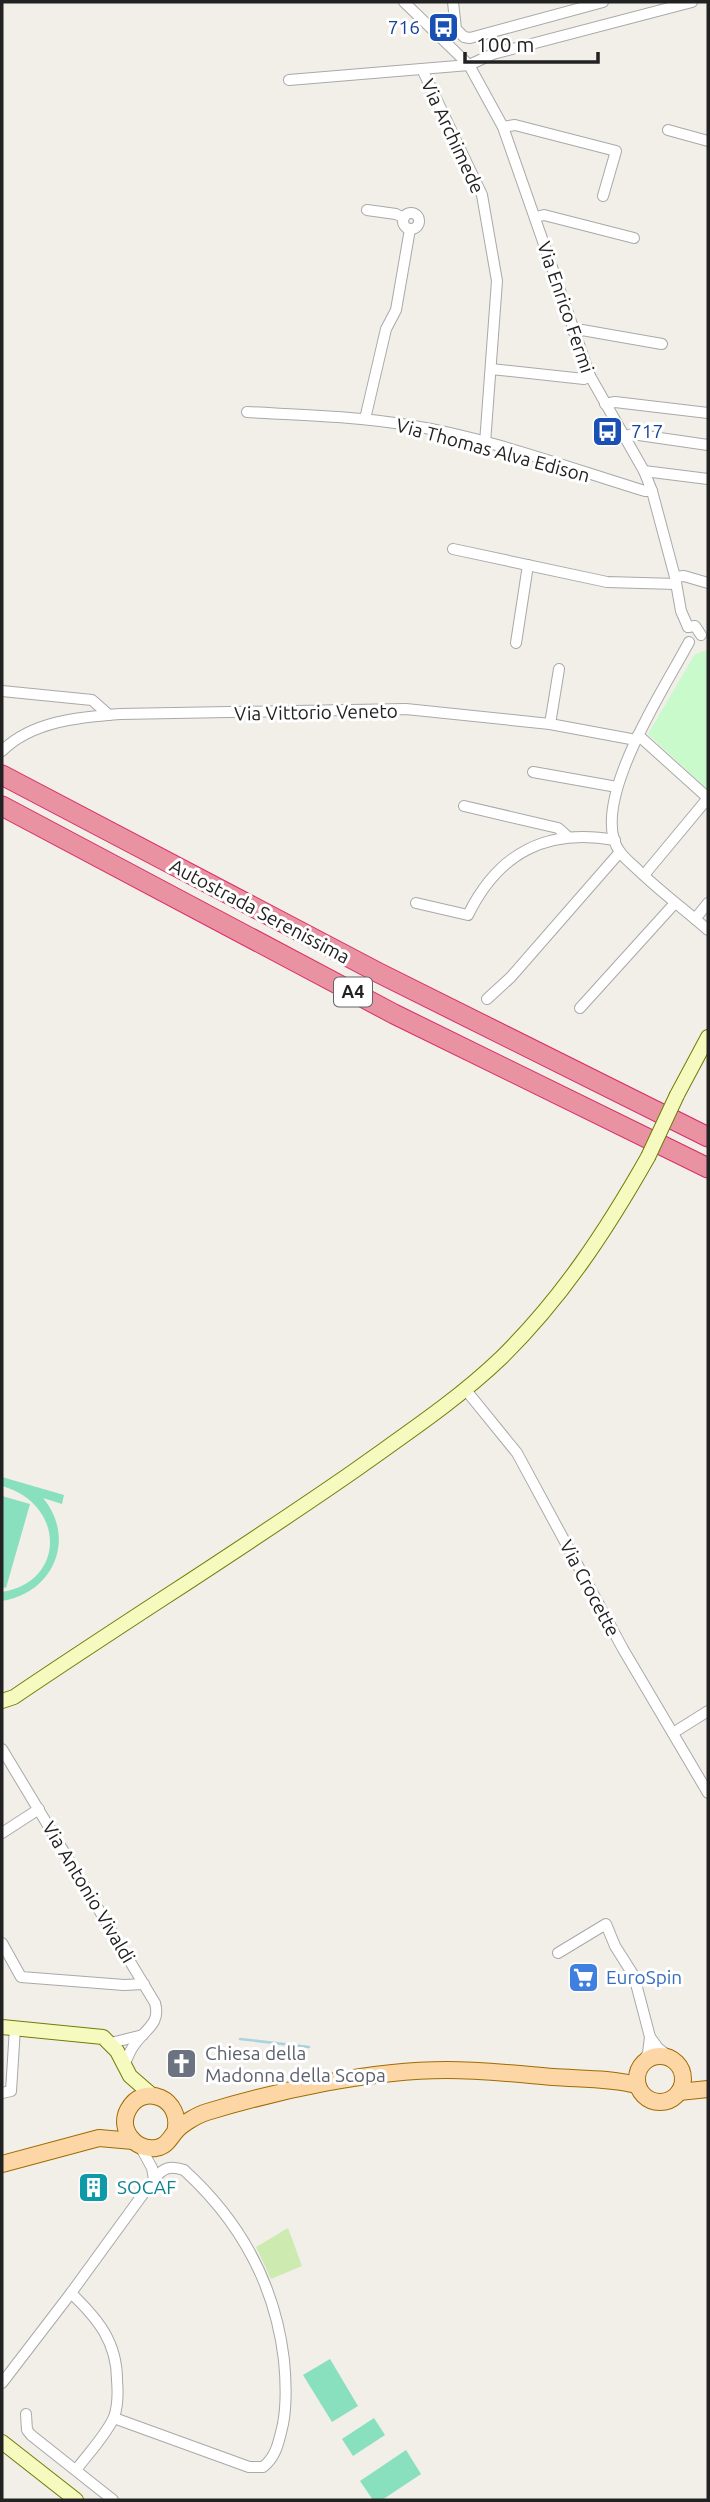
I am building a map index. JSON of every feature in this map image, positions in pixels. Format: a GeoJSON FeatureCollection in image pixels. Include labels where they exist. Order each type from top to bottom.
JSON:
{"type":"FeatureCollection","features":[{"type":"Feature","properties":{"kind":"highway","name":"Autostrada Serenissima"},"geometry":{"type":"LineString","coordinates":[[2,775],[379,973],[708,1137]]}},
{"type":"Feature","properties":{"kind":"highway","name":"Autostrada Serenissima"},"geometry":{"type":"LineString","coordinates":[[2,806],[394,1014],[708,1168]]}},
{"type":"Feature","properties":{"kind":"main road"},"geometry":{"type":"LineString","coordinates":[[2,2164],[99,2138],[137,2143],[151,2148],[161,2146],[170,2140],[175,2132],[203,2113],[274,2095],[365,2077],[428,2070],[616,2080],[639,2073],[658,2055],[705,2089]]}},
{"type":"Feature","properties":{"kind":"main road"},"geometry":{"type":"LineString","coordinates":[[679,2068],[679,2092]]}},
{"type":"Feature","properties":{"kind":"main road"},"geometry":{"type":"LineString","coordinates":[[639,2073],[646,2098],[656,2102],[666,2101],[679,2092],[705,2089]]}},
{"type":"Feature","properties":{"kind":"main road"},"geometry":{"type":"LineString","coordinates":[[99,2138],[141,2097],[153,2096],[164,2099],[172,2106],[177,2118],[175,2132]]}},
{"type":"Feature","properties":{"kind":"main road"},"geometry":{"type":"LineString","coordinates":[[172,2106],[203,2113]]}},
{"type":"Feature","properties":{"kind":"main road"},"geometry":{"type":"LineString","coordinates":[[128,2111],[126,2129],[137,2143]]}},
{"type":"Feature","properties":{"kind":"street","name":"Via Enrico Fermi"},"geometry":{"type":"LineString","coordinates":[[404,2],[469,65],[503,127],[590,376],[644,471],[652,491],[676,581],[681,611],[688,627]]}},
{"type":"Feature","properties":{"kind":"street"},"geometry":{"type":"LineString","coordinates":[[453,2],[456,29],[464,37],[470,38],[582,5],[603,2]]}},
{"type":"Feature","properties":{"kind":"street","name":"Via Archimede"},"geometry":{"type":"LineString","coordinates":[[289,80],[469,65],[493,54],[649,7],[692,2]]}},
{"type":"Feature","properties":{"kind":"street"},"geometry":{"type":"LineString","coordinates":[[524,23],[530,44]]}},
{"type":"Feature","properties":{"kind":"street","name":"Via Archimede"},"geometry":{"type":"LineString","coordinates":[[422,69],[485,206],[497,281],[485,443]]}},
{"type":"Feature","properties":{"kind":"street"},"geometry":{"type":"LineString","coordinates":[[503,127],[514,125],[616,151],[603,196]]}},
{"type":"Feature","properties":{"kind":"street"},"geometry":{"type":"LineString","coordinates":[[668,130],[708,141]]}},
{"type":"Feature","properties":{"kind":"street"},"geometry":{"type":"LineString","coordinates":[[365,419],[386,329],[396,310],[410,229],[404,225],[404,218],[396,214],[367,210]]}},
{"type":"Feature","properties":{"kind":"street"},"geometry":{"type":"LineString","coordinates":[[536,218],[544,215],[634,238]]}},
{"type":"Feature","properties":{"kind":"street"},"geometry":{"type":"LineString","coordinates":[[573,331],[582,330],[662,344]]}},
{"type":"Feature","properties":{"kind":"street"},"geometry":{"type":"LineString","coordinates":[[491,369],[584,379],[590,376]]}},
{"type":"Feature","properties":{"kind":"street"},"geometry":{"type":"LineString","coordinates":[[605,404],[615,401],[708,414]]}},
{"type":"Feature","properties":{"kind":"street","name":"Via Thomas Alva Edison"},"geometry":{"type":"LineString","coordinates":[[247,412],[365,419],[410,425],[485,443],[645,492],[652,491]]}},
{"type":"Feature","properties":{"kind":"street"},"geometry":{"type":"LineString","coordinates":[[624,437],[632,434],[708,445]]}},
{"type":"Feature","properties":{"kind":"street"},"geometry":{"type":"LineString","coordinates":[[644,471],[708,479]]}},
{"type":"Feature","properties":{"kind":"street"},"geometry":{"type":"LineString","coordinates":[[453,549],[607,582],[676,581],[684,576],[708,583]]}},
{"type":"Feature","properties":{"kind":"street"},"geometry":{"type":"LineString","coordinates":[[516,643],[528,565]]}},
{"type":"Feature","properties":{"kind":"street"},"geometry":{"type":"LineString","coordinates":[[695,626],[704,637],[696,642],[689,642],[685,640],[683,633],[688,627],[695,626]]}},
{"type":"Feature","properties":{"kind":"street"},"geometry":{"type":"LineString","coordinates":[[689,642],[637,737],[617,787],[612,814],[612,834],[620,852],[708,930]]}},
{"type":"Feature","properties":{"kind":"street"},"geometry":{"type":"LineString","coordinates":[[550,724],[559,669]]}},
{"type":"Feature","properties":{"kind":"street"},"geometry":{"type":"LineString","coordinates":[[2,691],[92,700],[109,715]]}},
{"type":"Feature","properties":{"kind":"street","name":"Via Vittorio Veneto"},"geometry":{"type":"LineString","coordinates":[[2,751],[21,737],[49,724],[109,715],[406,709],[550,724],[637,737]]}},
{"type":"Feature","properties":{"kind":"street"},"geometry":{"type":"LineString","coordinates":[[637,737],[708,798],[644,876]]}},
{"type":"Feature","properties":{"kind":"street"},"geometry":{"type":"LineString","coordinates":[[533,772],[617,787]]}},
{"type":"Feature","properties":{"kind":"street"},"geometry":{"type":"LineString","coordinates":[[464,806],[558,828],[566,836]]}},
{"type":"Feature","properties":{"kind":"street"},"geometry":{"type":"LineString","coordinates":[[416,903],[468,915],[486,886],[520,853],[542,842],[566,836],[615,840]]}},
{"type":"Feature","properties":{"kind":"street"},"geometry":{"type":"LineString","coordinates":[[487,999],[511,977],[620,852]]}},
{"type":"Feature","properties":{"kind":"street"},"geometry":{"type":"LineString","coordinates":[[580,1008],[676,902]]}},
{"type":"Feature","properties":{"kind":"street"},"geometry":{"type":"LineString","coordinates":[[695,919],[708,903]]}},
{"type":"Feature","properties":{"kind":"street"},"geometry":{"type":"LineString","coordinates":[[2,1701],[14,1697],[118,1626],[287,1518],[442,1408],[500,1358],[576,1271],[604,1233],[648,1157],[708,1037]]}},
{"type":"Feature","properties":{"kind":"street","name":"Via Crocette"},"geometry":{"type":"LineString","coordinates":[[465,1389],[517,1452],[623,1649],[708,1793]]}},
{"type":"Feature","properties":{"kind":"street"},"geometry":{"type":"LineString","coordinates":[[673,1733],[708,1711]]}},
{"type":"Feature","properties":{"kind":"street","name":"Via Antonio Vivaldi"},"geometry":{"type":"LineString","coordinates":[[2,1749],[157,2010],[155,2021],[135,2042],[127,2071]]}},
{"type":"Feature","properties":{"kind":"street"},"geometry":{"type":"LineString","coordinates":[[2,1833],[39,1809]]}},
{"type":"Feature","properties":{"kind":"street"},"geometry":{"type":"LineString","coordinates":[[558,1953],[606,1924],[615,1946],[634,1976],[650,2037],[679,2068]]}},
{"type":"Feature","properties":{"kind":"street"},"geometry":{"type":"LineString","coordinates":[[2,1943],[21,1977],[124,1985],[144,1984]]}},
{"type":"Feature","properties":{"kind":"street"},"geometry":{"type":"LineString","coordinates":[[2,2093],[11,2091],[8,2028],[98,2035],[111,2043],[127,2071],[153,2096]]}},
{"type":"Feature","properties":{"kind":"street"},"geometry":{"type":"LineString","coordinates":[[111,2043],[143,2035]]}},
{"type":"Feature","properties":{"kind":"street"},"geometry":{"type":"LineString","coordinates":[[639,2073],[648,2053],[650,2037]]}},
{"type":"Feature","properties":{"kind":"street"},"geometry":{"type":"LineString","coordinates":[[127,2071],[128,2111]]}},
{"type":"Feature","properties":{"kind":"street"},"geometry":{"type":"LineString","coordinates":[[137,2143],[152,2168],[154,2179]]}},
{"type":"Feature","properties":{"kind":"street"},"geometry":{"type":"LineString","coordinates":[[2,2384],[154,2179],[169,2167],[184,2170],[219,2205],[251,2253],[275,2311],[286,2376],[285,2414],[274,2456],[263,2466],[255,2468],[114,2418]]}},
{"type":"Feature","properties":{"kind":"street"},"geometry":{"type":"LineString","coordinates":[[71,2293],[102,2325],[114,2351],[118,2368],[114,2418],[76,2470]]}},
{"type":"Feature","properties":{"kind":"street"},"geometry":{"type":"LineString","coordinates":[[26,2414],[27,2430],[113,2500]]}},
{"type":"Feature","properties":{"kind":"street"},"geometry":{"type":"LineString","coordinates":[[2,2442],[76,2500]]}},
{"type":"Feature","properties":{"kind":"green space"},"geometry":{"type":"Polygon","coordinates":[[[708,650],[708,790],[648,734],[695,654],[708,650]]]}},
{"type":"Feature","properties":{"kind":"green space"},"geometry":{"type":"Polygon","coordinates":[[[2,1477],[64,1495],[62,1504],[43,1498],[53,1514],[58,1530],[54,1562],[46,1576],[20,1596],[2,1601],[2,1592],[23,1585],[38,1574],[47,1559],[50,1542],[47,1525],[38,1509],[23,1495],[2,1486],[2,1477]]]}},
{"type":"Feature","properties":{"kind":"green space"},"geometry":{"type":"Polygon","coordinates":[[[2,1496],[30,1504],[6,1588],[2,1587],[2,1496]]]}},
{"type":"Feature","properties":{"kind":"green space"},"geometry":{"type":"Polygon","coordinates":[[[288,2228],[302,2266],[271,2279],[256,2247],[288,2228]]]}},
{"type":"Feature","properties":{"kind":"green space"},"geometry":{"type":"Polygon","coordinates":[[[330,2359],[358,2406],[332,2422],[303,2375],[330,2359]]]}},
{"type":"Feature","properties":{"kind":"green space"},"geometry":{"type":"Polygon","coordinates":[[[374,2418],[385,2435],[353,2456],[342,2439],[374,2418]]]}},
{"type":"Feature","properties":{"kind":"green space"},"geometry":{"type":"Polygon","coordinates":[[[406,2450],[421,2474],[382,2500],[373,2500],[360,2481],[406,2450]]]}},
{"type":"Feature","properties":{"kind":"waterway"},"geometry":{"type":"LineString","coordinates":[[240,2039],[309,2047]]}},
{"type":"Feature","properties":{"kind":"place","name":"716"},"geometry":{"type":"Point","coordinates":[443,27]}},
{"type":"Feature","properties":{"kind":"place","name":"717"},"geometry":{"type":"Point","coordinates":[608,431]}},
{"type":"Feature","properties":{"kind":"place","name":"EuroSpin"},"geometry":{"type":"Point","coordinates":[583,1977]}},
{"type":"Feature","properties":{"kind":"place","name":"Chiesa della Madonna della Scopa"},"geometry":{"type":"Point","coordinates":[182,2064]}},
{"type":"Feature","properties":{"kind":"place","name":"SOCAF"},"geometry":{"type":"Point","coordinates":[94,2187]}}]}
